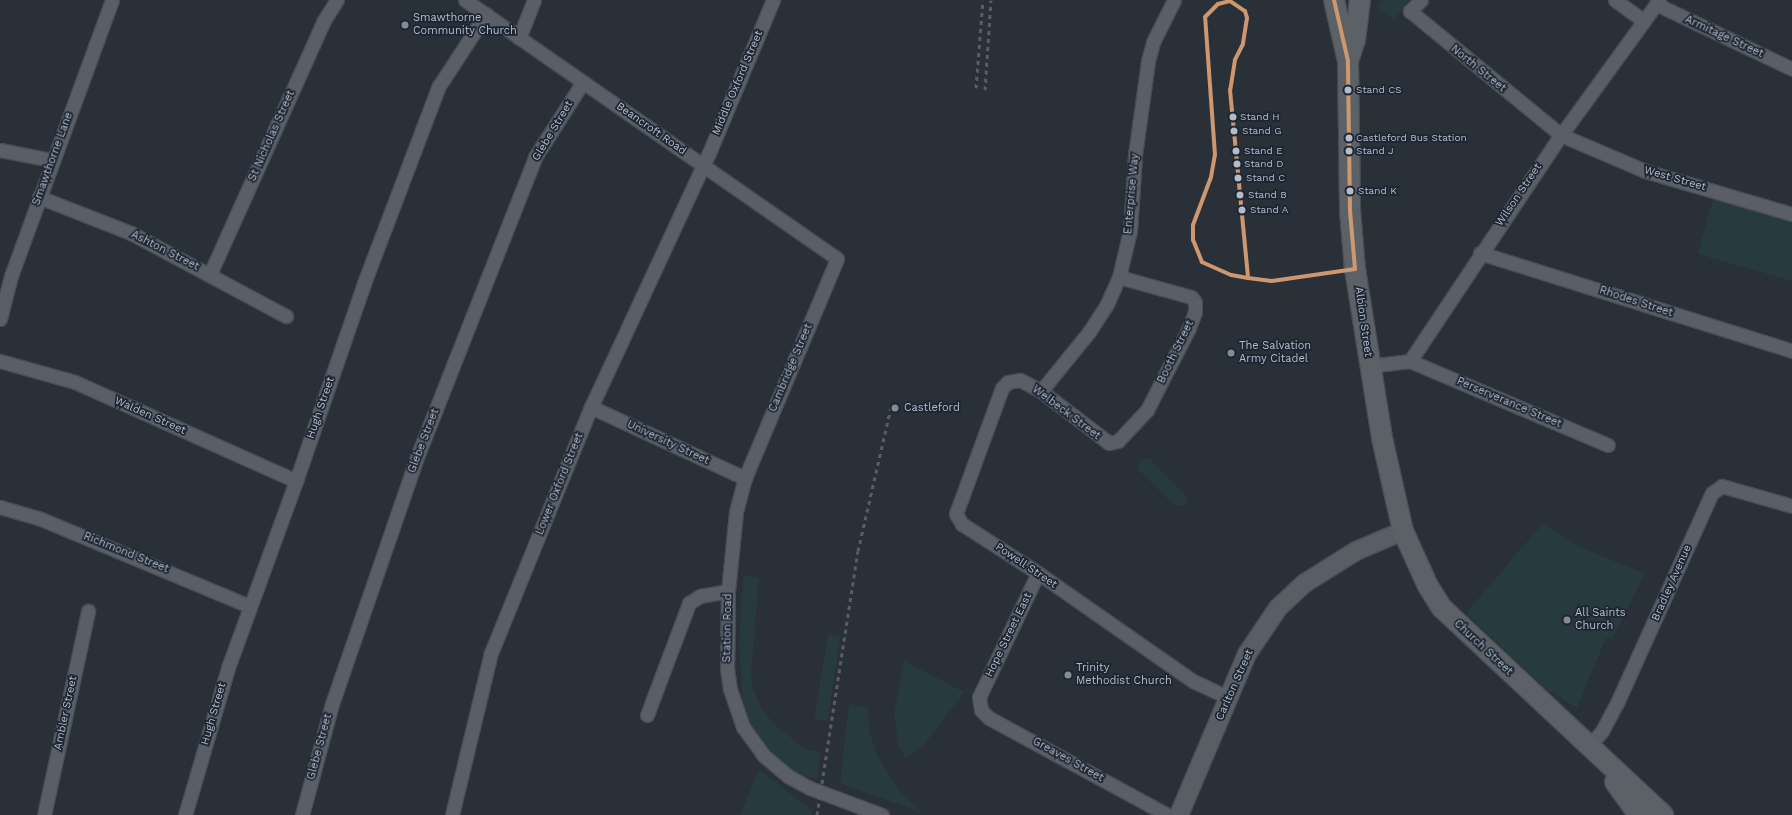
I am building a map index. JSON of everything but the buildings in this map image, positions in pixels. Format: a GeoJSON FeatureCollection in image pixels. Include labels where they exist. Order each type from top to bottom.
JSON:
{"type":"FeatureCollection","features":[{"type":"Feature","properties":{"kind":"main road","name":"Albion Street"},"geometry":{"type":"LineString","coordinates":[[1334,0],[1348,61],[1350,211],[1369,366],[1382,438],[1404,531]]}},
{"type":"Feature","properties":{"kind":"main road","name":"Albion Street"},"geometry":{"type":"LineString","coordinates":[[1348,61],[1355,40],[1360,0]]}},
{"type":"Feature","properties":{"kind":"main road","name":"Church Street"},"geometry":{"type":"LineString","coordinates":[[1404,531],[1428,586],[1442,608],[1663,815]]}},
{"type":"Feature","properties":{"kind":"main road","name":"Church Street"},"geometry":{"type":"LineString","coordinates":[[1589,746],[1639,815]]}},
{"type":"Feature","properties":{"kind":"street","name":"Smawthorne Lane"},"geometry":{"type":"LineString","coordinates":[[0,319],[6,275],[39,197],[112,0]]}},
{"type":"Feature","properties":{"kind":"street","name":"St Nicholas Street"},"geometry":{"type":"LineString","coordinates":[[210,274],[323,22],[337,0]]}},
{"type":"Feature","properties":{"kind":"street","name":"Beancroft Road"},"geometry":{"type":"LineString","coordinates":[[465,0],[838,259]]}},
{"type":"Feature","properties":{"kind":"street"},"geometry":{"type":"LineString","coordinates":[[519,38],[534,0]]}},
{"type":"Feature","properties":{"kind":"street","name":"Middle Oxford Street"},"geometry":{"type":"LineString","coordinates":[[703,166],[773,0]]}},
{"type":"Feature","properties":{"kind":"street","name":"Enterprise Way"},"geometry":{"type":"LineString","coordinates":[[1041,391],[1089,332],[1107,304],[1119,277],[1130,231],[1135,155],[1148,60],[1153,42],[1174,0]]}},
{"type":"Feature","properties":{"kind":"street","name":"North Street"},"geometry":{"type":"LineString","coordinates":[[1421,0],[1410,11],[1561,135]]}},
{"type":"Feature","properties":{"kind":"street"},"geometry":{"type":"LineString","coordinates":[[1615,0],[1643,20]]}},
{"type":"Feature","properties":{"kind":"street","name":"Wilson Street"},"geometry":{"type":"LineString","coordinates":[[1410,361],[1480,253],[1561,135],[1657,2]]}},
{"type":"Feature","properties":{"kind":"street","name":"Armitage Street"},"geometry":{"type":"LineString","coordinates":[[1657,2],[1792,69]]}},
{"type":"Feature","properties":{"kind":"street","name":"Hugh Street"},"geometry":{"type":"LineString","coordinates":[[185,815],[229,665],[249,606],[296,481],[364,283],[439,86],[486,14]]}},
{"type":"Feature","properties":{"kind":"street","name":"Glebe Street"},"geometry":{"type":"LineString","coordinates":[[302,815],[332,704],[419,452],[535,157],[583,82]]}},
{"type":"Feature","properties":{"kind":"street","name":"West Street"},"geometry":{"type":"LineString","coordinates":[[1561,135],[1644,171],[1792,214]]}},
{"type":"Feature","properties":{"kind":"street"},"geometry":{"type":"LineString","coordinates":[[0,150],[52,160]]}},
{"type":"Feature","properties":{"kind":"street","name":"Lower Oxford Street"},"geometry":{"type":"LineString","coordinates":[[452,815],[491,653],[592,407],[703,166]]}},
{"type":"Feature","properties":{"kind":"street","name":"Ashton Street"},"geometry":{"type":"LineString","coordinates":[[39,197],[131,233],[286,316]]}},
{"type":"Feature","properties":{"kind":"street","name":"Rhodes Street"},"geometry":{"type":"LineString","coordinates":[[1480,253],[1792,351]]}},
{"type":"Feature","properties":{"kind":"street","name":"Cambridge Street"},"geometry":{"type":"LineString","coordinates":[[744,478],[838,259]]}},
{"type":"Feature","properties":{"kind":"street","name":"Booth Street"},"geometry":{"type":"LineString","coordinates":[[1119,277],[1191,297],[1195,302],[1195,312],[1175,359],[1147,410],[1133,428]]}},
{"type":"Feature","properties":{"kind":"street","name":"Walden Street"},"geometry":{"type":"LineString","coordinates":[[0,361],[75,382],[296,481]]}},
{"type":"Feature","properties":{"kind":"street"},"geometry":{"type":"LineString","coordinates":[[1369,366],[1410,361]]}},
{"type":"Feature","properties":{"kind":"street","name":"Perserverance Street"},"geometry":{"type":"LineString","coordinates":[[1410,361],[1608,445]]}},
{"type":"Feature","properties":{"kind":"street","name":"Welbeck Street"},"geometry":{"type":"LineString","coordinates":[[1020,380],[1041,391],[1109,443],[1118,441],[1133,428]]}},
{"type":"Feature","properties":{"kind":"street","name":"Powell Street"},"geometry":{"type":"LineString","coordinates":[[1020,380],[1008,382],[1002,388],[956,514],[962,524],[1038,573],[1193,681],[1229,698]]}},
{"type":"Feature","properties":{"kind":"street","name":"University Street"},"geometry":{"type":"LineString","coordinates":[[592,407],[744,478]]}},
{"type":"Feature","properties":{"kind":"street","name":"Station Road"},"geometry":{"type":"LineString","coordinates":[[744,478],[736,512],[728,591],[726,638],[730,689],[743,727],[763,755],[788,776],[810,788],[882,815]]}},
{"type":"Feature","properties":{"kind":"street","name":"Bradley Avenue"},"geometry":{"type":"LineString","coordinates":[[1589,746],[1602,731],[1618,703],[1712,493],[1722,486],[1792,506]]}},
{"type":"Feature","properties":{"kind":"street","name":"Richmond Street"},"geometry":{"type":"LineString","coordinates":[[0,507],[41,519],[249,606]]}},
{"type":"Feature","properties":{"kind":"street","name":"Carlton Street"},"geometry":{"type":"LineString","coordinates":[[1179,815],[1247,654],[1278,608],[1292,593],[1356,551],[1404,531]]}},
{"type":"Feature","properties":{"kind":"street","name":"Hope Street East"},"geometry":{"type":"LineString","coordinates":[[979,696],[1038,573]]}},
{"type":"Feature","properties":{"kind":"street"},"geometry":{"type":"LineString","coordinates":[[647,715],[688,603],[700,596],[728,591]]}},
{"type":"Feature","properties":{"kind":"street","name":"Ambler Street"},"geometry":{"type":"LineString","coordinates":[[44,815],[88,611]]}},
{"type":"Feature","properties":{"kind":"street","name":"Greaves Street"},"geometry":{"type":"LineString","coordinates":[[979,696],[981,710],[989,718],[1168,815]]}},
{"type":"Feature","properties":{"kind":"green space"},"geometry":{"type":"Polygon","coordinates":[[[1382,0],[1410,0],[1394,20],[1379,8],[1382,0]]]}},
{"type":"Feature","properties":{"kind":"green space"},"geometry":{"type":"Polygon","coordinates":[[[1715,191],[1792,214],[1792,281],[1698,254],[1715,191]]]}},
{"type":"Feature","properties":{"kind":"green space"},"geometry":{"type":"Polygon","coordinates":[[[1149,458],[1187,497],[1185,505],[1174,505],[1137,468],[1141,460],[1149,458]]]}},
{"type":"Feature","properties":{"kind":"green space"},"geometry":{"type":"Polygon","coordinates":[[[1543,523],[1578,546],[1645,574],[1612,639],[1606,638],[1577,708],[1545,688],[1466,613],[1543,523]]]}},
{"type":"Feature","properties":{"kind":"green space"},"geometry":{"type":"Polygon","coordinates":[[[743,575],[759,578],[751,673],[753,689],[761,707],[773,723],[805,749],[821,752],[817,780],[794,771],[771,753],[753,729],[743,707],[739,644],[743,575]]]}},
{"type":"Feature","properties":{"kind":"green space"},"geometry":{"type":"Polygon","coordinates":[[[828,634],[841,636],[827,721],[815,719],[828,634]]]}},
{"type":"Feature","properties":{"kind":"green space"},"geometry":{"type":"Polygon","coordinates":[[[904,661],[964,692],[924,745],[905,758],[898,743],[894,713],[904,661]]]}},
{"type":"Feature","properties":{"kind":"green space"},"geometry":{"type":"Polygon","coordinates":[[[849,704],[868,707],[869,727],[875,751],[900,792],[922,813],[840,783],[849,704]]]}},
{"type":"Feature","properties":{"kind":"green space"},"geometry":{"type":"Polygon","coordinates":[[[759,769],[812,810],[812,815],[740,815],[759,769]]]}},
{"type":"Feature","properties":{"kind":"railway"},"geometry":{"type":"LineString","coordinates":[[976,88],[983,0]]}},
{"type":"Feature","properties":{"kind":"railway"},"geometry":{"type":"LineString","coordinates":[[985,90],[991,0]]}},
{"type":"Feature","properties":{"kind":"railway"},"geometry":{"type":"LineString","coordinates":[[817,815],[858,551],[892,403]]}},
{"type":"Feature","properties":{"kind":"transit line"},"geometry":{"type":"LineString","coordinates":[[1248,278],[1272,281],[1355,269],[1350,211],[1348,61],[1334,0]]}},
{"type":"Feature","properties":{"kind":"transit line"},"geometry":{"type":"LineString","coordinates":[[1230,1],[1245,11],[1247,18],[1243,44],[1235,60],[1230,90],[1248,278],[1231,275],[1202,262],[1193,240],[1193,225],[1211,177],[1215,155],[1205,17],[1218,4],[1230,1]]}},
{"type":"Feature","properties":{"kind":"place","name":"Smawthorne Community Church"},"geometry":{"type":"Point","coordinates":[405,25]}},
{"type":"Feature","properties":{"kind":"place","name":"Stand CS"},"geometry":{"type":"Point","coordinates":[1348,90]}},
{"type":"Feature","properties":{"kind":"place","name":"Stand H"},"geometry":{"type":"Point","coordinates":[1233,117]}},
{"type":"Feature","properties":{"kind":"place","name":"Stand G"},"geometry":{"type":"Point","coordinates":[1234,131]}},
{"type":"Feature","properties":{"kind":"place","name":"Castleford Bus Station"},"geometry":{"type":"Point","coordinates":[1349,138]}},
{"type":"Feature","properties":{"kind":"place","name":"Stand E"},"geometry":{"type":"Point","coordinates":[1236,151]}},
{"type":"Feature","properties":{"kind":"place","name":"Stand J"},"geometry":{"type":"Point","coordinates":[1349,151]}},
{"type":"Feature","properties":{"kind":"place","name":"Stand D"},"geometry":{"type":"Point","coordinates":[1237,164]}},
{"type":"Feature","properties":{"kind":"place","name":"Stand C"},"geometry":{"type":"Point","coordinates":[1238,178]}},
{"type":"Feature","properties":{"kind":"place","name":"Stand K"},"geometry":{"type":"Point","coordinates":[1350,191]}},
{"type":"Feature","properties":{"kind":"place","name":"Stand B"},"geometry":{"type":"Point","coordinates":[1240,195]}},
{"type":"Feature","properties":{"kind":"place","name":"Stand A"},"geometry":{"type":"Point","coordinates":[1242,210]}},
{"type":"Feature","properties":{"kind":"place","name":"The Salvation Army Citadel"},"geometry":{"type":"Point","coordinates":[1231,353]}},
{"type":"Feature","properties":{"kind":"place","name":"Castleford"},"geometry":{"type":"Point","coordinates":[895,408]}},
{"type":"Feature","properties":{"kind":"place","name":"All Saints Church"},"geometry":{"type":"Point","coordinates":[1567,620]}},
{"type":"Feature","properties":{"kind":"place","name":"Trinity Methodist Church"},"geometry":{"type":"Point","coordinates":[1068,675]}}]}
